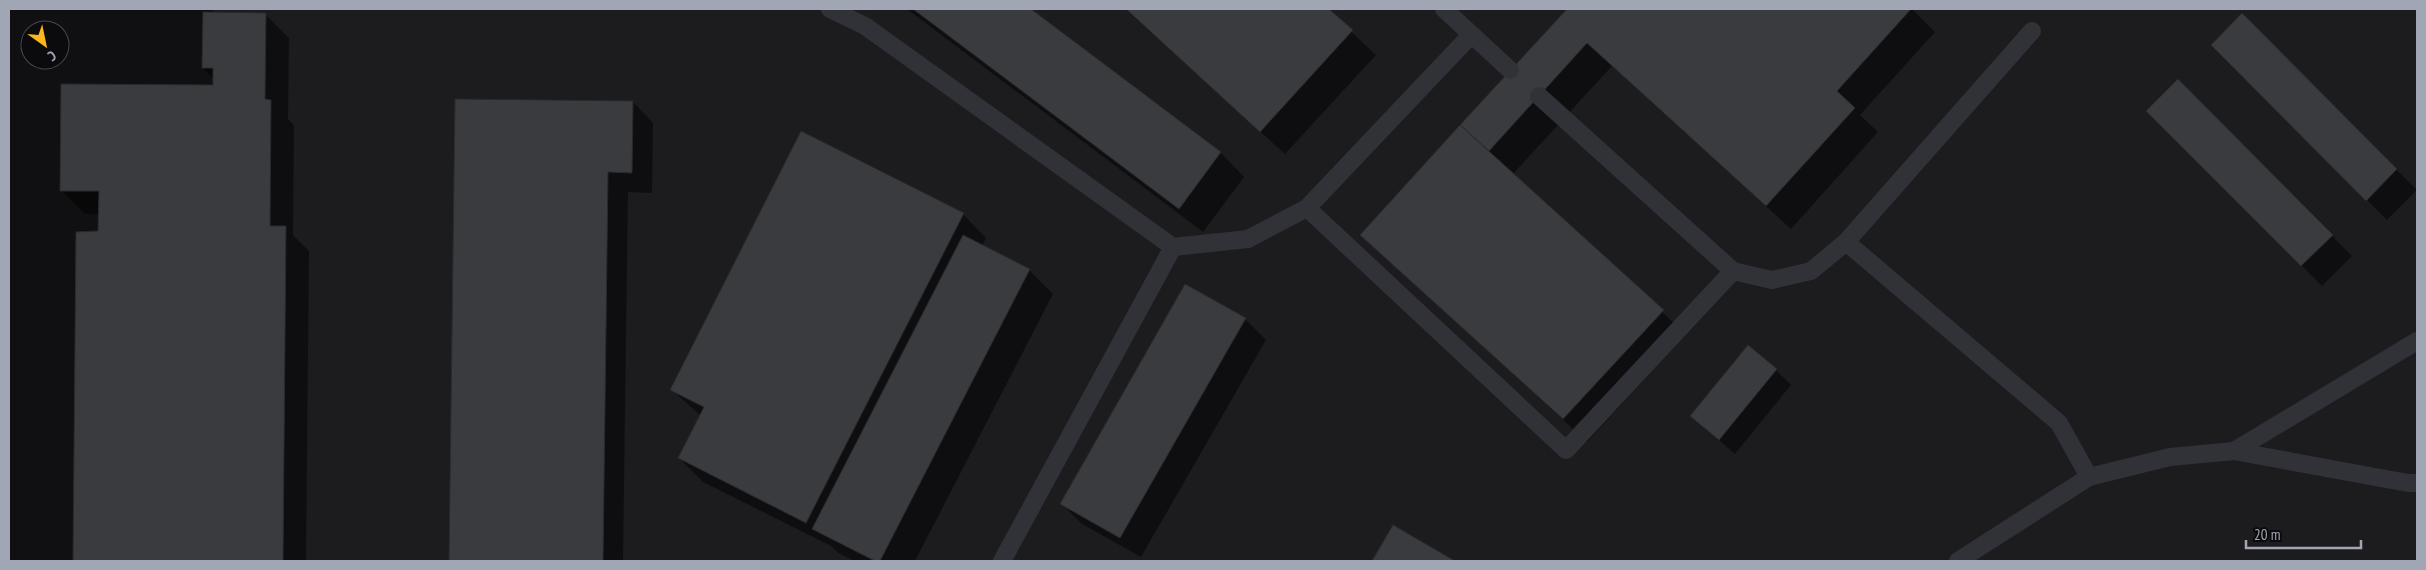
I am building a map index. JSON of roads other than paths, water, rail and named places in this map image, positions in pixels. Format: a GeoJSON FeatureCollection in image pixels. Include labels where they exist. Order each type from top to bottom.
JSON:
{"type":"FeatureCollection","features":[{"type":"Feature","properties":{"kind":"lane"},"geometry":{"type":"LineString","coordinates":[[830,9],[865,26],[1174,247],[1248,239],[1307,208],[1471,35]]}},
{"type":"Feature","properties":{"kind":"lane"},"geometry":{"type":"LineString","coordinates":[[1444,9],[1510,70]]}},
{"type":"Feature","properties":{"kind":"lane"},"geometry":{"type":"LineString","coordinates":[[1539,96],[1733,271],[1772,280],[1811,270],[1846,242],[2032,31]]}},
{"type":"Feature","properties":{"kind":"lane"},"geometry":{"type":"LineString","coordinates":[[1307,208],[1566,450],[1733,271]]}},
{"type":"Feature","properties":{"kind":"lane"},"geometry":{"type":"LineString","coordinates":[[1846,242],[2059,423],[2089,477]]}},
{"type":"Feature","properties":{"kind":"lane"},"geometry":{"type":"LineString","coordinates":[[1002,561],[1174,247]]}},
{"type":"Feature","properties":{"kind":"lane"},"geometry":{"type":"LineString","coordinates":[[2234,451],[2417,341]]}},
{"type":"Feature","properties":{"kind":"lane"},"geometry":{"type":"LineString","coordinates":[[1958,561],[2089,477],[2170,457],[2234,451],[2408,483],[2417,482]]}}]}
